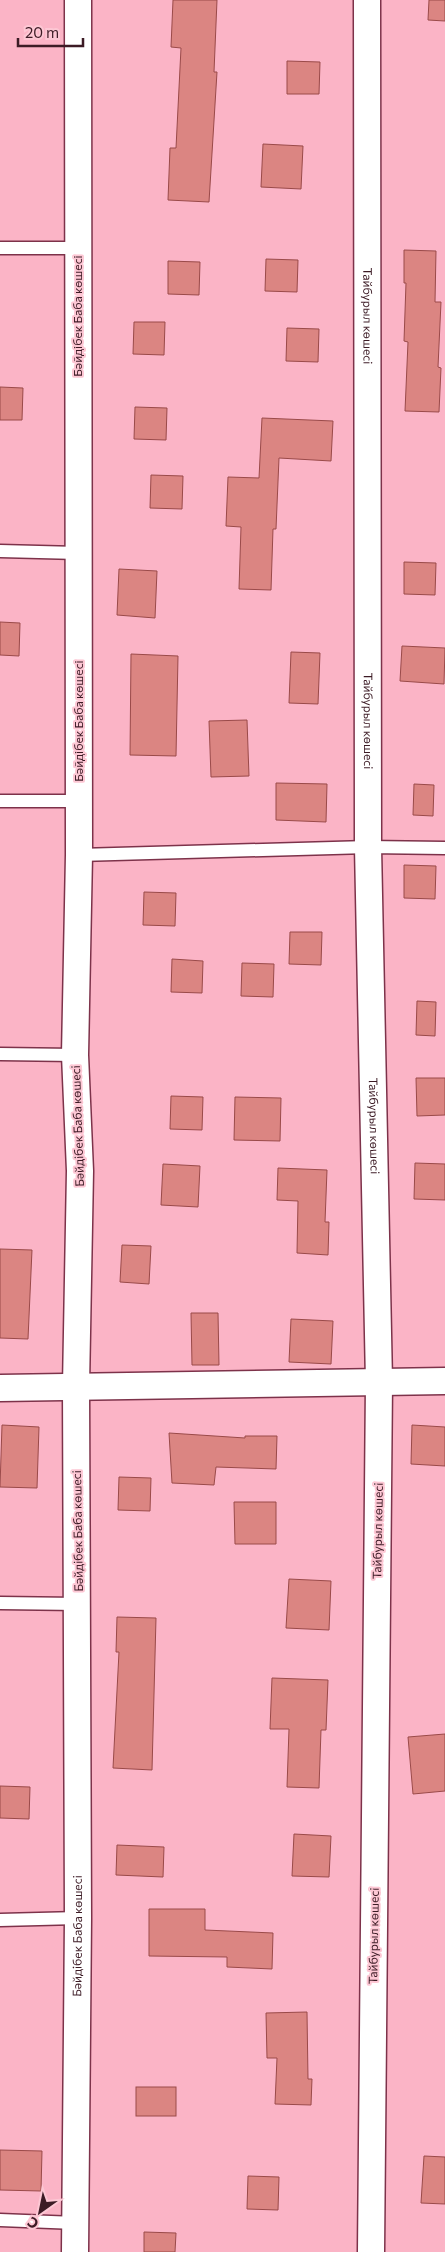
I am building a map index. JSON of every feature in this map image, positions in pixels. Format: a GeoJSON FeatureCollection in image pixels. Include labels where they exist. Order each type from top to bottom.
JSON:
{"type":"FeatureCollection","features":[{"type":"Feature","properties":{"kind":"street","name":"Бәйдібек Баба көшесі"},"geometry":{"type":"LineString","coordinates":[[75,2252],[78,1918],[76,1386],[80,1172],[76,1055],[79,855],[78,0]]}},
{"type":"Feature","properties":{"kind":"street","name":"Тайбурыл көшесі"},"geometry":{"type":"LineString","coordinates":[[367,0],[368,847],[379,1382],[372,2252]]}},
{"type":"Feature","properties":{"kind":"street"},"geometry":{"type":"LineString","coordinates":[[0,1388],[445,1381]]}},
{"type":"Feature","properties":{"kind":"lane"},"geometry":{"type":"LineString","coordinates":[[0,248],[78,248]]}},
{"type":"Feature","properties":{"kind":"lane"},"geometry":{"type":"LineString","coordinates":[[0,551],[78,552]]}},
{"type":"Feature","properties":{"kind":"lane"},"geometry":{"type":"LineString","coordinates":[[0,800],[79,800]]}},
{"type":"Feature","properties":{"kind":"lane"},"geometry":{"type":"LineString","coordinates":[[79,855],[368,847],[445,848]]}},
{"type":"Feature","properties":{"kind":"lane"},"geometry":{"type":"LineString","coordinates":[[0,1054],[76,1055]]}},
{"type":"Feature","properties":{"kind":"lane"},"geometry":{"type":"LineString","coordinates":[[0,1603],[78,1604]]}},
{"type":"Feature","properties":{"kind":"lane"},"geometry":{"type":"LineString","coordinates":[[0,1920],[78,1918]]}},
{"type":"Feature","properties":{"kind":"lane"},"geometry":{"type":"LineString","coordinates":[[0,2220],[76,2223]]}},
{"type":"Feature","properties":{"kind":"building"},"geometry":{"type":"Polygon","coordinates":[[[173,0],[217,0],[214,72],[217,72],[209,202],[168,200],[170,148],[176,148],[181,48],[171,47],[173,0]]]}},
{"type":"Feature","properties":{"kind":"building"},"geometry":{"type":"Polygon","coordinates":[[[429,0],[445,0],[445,21],[428,20],[429,0]]]}},
{"type":"Feature","properties":{"kind":"building"},"geometry":{"type":"Polygon","coordinates":[[[287,61],[320,62],[319,94],[287,94],[287,61]]]}},
{"type":"Feature","properties":{"kind":"building"},"geometry":{"type":"Polygon","coordinates":[[[263,144],[303,146],[301,189],[261,187],[263,144]]]}},
{"type":"Feature","properties":{"kind":"building"},"geometry":{"type":"Polygon","coordinates":[[[404,250],[436,251],[435,302],[441,302],[438,367],[441,368],[439,412],[405,411],[408,342],[404,341],[406,283],[404,283],[404,250]]]}},
{"type":"Feature","properties":{"kind":"building"},"geometry":{"type":"Polygon","coordinates":[[[266,259],[298,260],[297,292],[265,291],[266,259]]]}},
{"type":"Feature","properties":{"kind":"building"},"geometry":{"type":"Polygon","coordinates":[[[168,261],[200,262],[199,295],[168,294],[168,261]]]}},
{"type":"Feature","properties":{"kind":"building"},"geometry":{"type":"Polygon","coordinates":[[[134,322],[165,322],[164,355],[133,354],[134,322]]]}},
{"type":"Feature","properties":{"kind":"building"},"geometry":{"type":"Polygon","coordinates":[[[287,328],[319,329],[318,362],[286,361],[287,328]]]}},
{"type":"Feature","properties":{"kind":"building"},"geometry":{"type":"Polygon","coordinates":[[[0,387],[23,388],[22,420],[0,420],[0,387]]]}},
{"type":"Feature","properties":{"kind":"building"},"geometry":{"type":"Polygon","coordinates":[[[135,407],[167,408],[166,440],[134,439],[135,407]]]}},
{"type":"Feature","properties":{"kind":"building"},"geometry":{"type":"Polygon","coordinates":[[[262,418],[333,421],[331,461],[279,458],[276,529],[273,529],[271,590],[239,589],[241,527],[226,526],[228,477],[259,478],[262,418]]]}},
{"type":"Feature","properties":{"kind":"building"},"geometry":{"type":"Polygon","coordinates":[[[151,475],[183,476],[182,509],[150,508],[151,475]]]}},
{"type":"Feature","properties":{"kind":"building"},"geometry":{"type":"Polygon","coordinates":[[[404,562],[436,563],[435,595],[404,594],[404,562]]]}},
{"type":"Feature","properties":{"kind":"building"},"geometry":{"type":"Polygon","coordinates":[[[119,569],[157,571],[155,618],[117,615],[119,569]]]}},
{"type":"Feature","properties":{"kind":"building"},"geometry":{"type":"Polygon","coordinates":[[[0,622],[20,623],[19,656],[0,655],[0,622]]]}},
{"type":"Feature","properties":{"kind":"building"},"geometry":{"type":"Polygon","coordinates":[[[402,646],[445,648],[444,684],[400,681],[402,646]]]}},
{"type":"Feature","properties":{"kind":"building"},"geometry":{"type":"Polygon","coordinates":[[[291,652],[320,653],[318,704],[289,703],[291,652]]]}},
{"type":"Feature","properties":{"kind":"building"},"geometry":{"type":"Polygon","coordinates":[[[131,654],[178,656],[176,756],[130,755],[131,654]]]}},
{"type":"Feature","properties":{"kind":"building"},"geometry":{"type":"Polygon","coordinates":[[[247,720],[249,776],[211,777],[209,721],[247,720]]]}},
{"type":"Feature","properties":{"kind":"building"},"geometry":{"type":"Polygon","coordinates":[[[276,783],[327,784],[326,822],[276,820],[276,783]]]}},
{"type":"Feature","properties":{"kind":"building"},"geometry":{"type":"Polygon","coordinates":[[[414,784],[434,785],[433,816],[413,815],[414,784]]]}},
{"type":"Feature","properties":{"kind":"building"},"geometry":{"type":"Polygon","coordinates":[[[404,865],[436,866],[435,899],[404,898],[404,865]]]}},
{"type":"Feature","properties":{"kind":"building"},"geometry":{"type":"Polygon","coordinates":[[[144,892],[176,893],[175,926],[143,925],[144,892]]]}},
{"type":"Feature","properties":{"kind":"building"},"geometry":{"type":"Polygon","coordinates":[[[290,932],[322,932],[321,965],[289,964],[290,932]]]}},
{"type":"Feature","properties":{"kind":"building"},"geometry":{"type":"Polygon","coordinates":[[[172,959],[203,961],[202,993],[171,992],[172,959]]]}},
{"type":"Feature","properties":{"kind":"building"},"geometry":{"type":"Polygon","coordinates":[[[242,963],[274,964],[273,997],[241,996],[242,963]]]}},
{"type":"Feature","properties":{"kind":"building"},"geometry":{"type":"Polygon","coordinates":[[[417,1001],[436,1002],[435,1036],[416,1035],[417,1001]]]}},
{"type":"Feature","properties":{"kind":"building"},"geometry":{"type":"Polygon","coordinates":[[[416,1078],[445,1078],[445,1115],[417,1116],[416,1078]]]}},
{"type":"Feature","properties":{"kind":"building"},"geometry":{"type":"Polygon","coordinates":[[[171,1096],[203,1097],[202,1130],[170,1129],[171,1096]]]}},
{"type":"Feature","properties":{"kind":"building"},"geometry":{"type":"Polygon","coordinates":[[[235,1097],[281,1098],[280,1141],[234,1140],[235,1097]]]}},
{"type":"Feature","properties":{"kind":"building"},"geometry":{"type":"Polygon","coordinates":[[[415,1163],[445,1164],[445,1200],[414,1199],[415,1163]]]}},
{"type":"Feature","properties":{"kind":"building"},"geometry":{"type":"Polygon","coordinates":[[[163,1164],[200,1166],[198,1207],[161,1205],[163,1164]]]}},
{"type":"Feature","properties":{"kind":"building"},"geometry":{"type":"Polygon","coordinates":[[[278,1168],[327,1170],[325,1222],[329,1222],[328,1255],[297,1253],[298,1201],[277,1200],[278,1168]]]}},
{"type":"Feature","properties":{"kind":"building"},"geometry":{"type":"Polygon","coordinates":[[[122,1245],[151,1246],[149,1284],[120,1282],[122,1245]]]}},
{"type":"Feature","properties":{"kind":"building"},"geometry":{"type":"Polygon","coordinates":[[[0,1249],[32,1250],[28,1339],[0,1338],[0,1249]]]}},
{"type":"Feature","properties":{"kind":"building"},"geometry":{"type":"Polygon","coordinates":[[[191,1313],[218,1313],[219,1365],[192,1365],[191,1313]]]}},
{"type":"Feature","properties":{"kind":"building"},"geometry":{"type":"Polygon","coordinates":[[[291,1319],[333,1321],[331,1364],[289,1362],[291,1319]]]}},
{"type":"Feature","properties":{"kind":"building"},"geometry":{"type":"Polygon","coordinates":[[[2,1425],[39,1427],[37,1488],[0,1487],[2,1425]]]}},
{"type":"Feature","properties":{"kind":"building"},"geometry":{"type":"Polygon","coordinates":[[[412,1425],[445,1427],[445,1466],[411,1464],[412,1425]]]}},
{"type":"Feature","properties":{"kind":"building"},"geometry":{"type":"Polygon","coordinates":[[[169,1433],[245,1438],[245,1436],[277,1436],[276,1469],[216,1467],[214,1485],[172,1483],[169,1433]]]}},
{"type":"Feature","properties":{"kind":"building"},"geometry":{"type":"Polygon","coordinates":[[[119,1477],[151,1478],[150,1511],[118,1510],[119,1477]]]}},
{"type":"Feature","properties":{"kind":"building"},"geometry":{"type":"Polygon","coordinates":[[[234,1502],[276,1502],[276,1544],[235,1544],[234,1502]]]}},
{"type":"Feature","properties":{"kind":"building"},"geometry":{"type":"Polygon","coordinates":[[[289,1579],[331,1581],[329,1630],[286,1628],[289,1579]]]}},
{"type":"Feature","properties":{"kind":"building"},"geometry":{"type":"Polygon","coordinates":[[[117,1617],[156,1618],[152,1770],[113,1768],[119,1652],[116,1652],[117,1617]]]}},
{"type":"Feature","properties":{"kind":"building"},"geometry":{"type":"Polygon","coordinates":[[[272,1678],[328,1680],[326,1730],[321,1730],[319,1788],[287,1787],[289,1729],[270,1729],[272,1678]]]}},
{"type":"Feature","properties":{"kind":"building"},"geometry":{"type":"Polygon","coordinates":[[[445,1734],[445,1791],[413,1794],[408,1737],[445,1734]]]}},
{"type":"Feature","properties":{"kind":"building"},"geometry":{"type":"Polygon","coordinates":[[[0,1786],[30,1787],[29,1819],[0,1818],[0,1786]]]}},
{"type":"Feature","properties":{"kind":"building"},"geometry":{"type":"Polygon","coordinates":[[[294,1834],[331,1836],[329,1877],[292,1876],[294,1834]]]}},
{"type":"Feature","properties":{"kind":"building"},"geometry":{"type":"Polygon","coordinates":[[[117,1845],[164,1847],[163,1877],[116,1875],[117,1845]]]}},
{"type":"Feature","properties":{"kind":"building"},"geometry":{"type":"Polygon","coordinates":[[[149,1909],[205,1909],[205,1930],[273,1933],[272,1969],[227,1967],[227,1957],[149,1956],[149,1909]]]}},
{"type":"Feature","properties":{"kind":"building"},"geometry":{"type":"Polygon","coordinates":[[[307,2012],[308,2079],[312,2079],[311,2105],[275,2104],[277,2058],[267,2058],[266,2013],[307,2012]]]}},
{"type":"Feature","properties":{"kind":"building"},"geometry":{"type":"Polygon","coordinates":[[[136,2087],[176,2087],[176,2116],[136,2116],[136,2087]]]}},
{"type":"Feature","properties":{"kind":"building"},"geometry":{"type":"Polygon","coordinates":[[[0,2150],[42,2151],[41,2191],[0,2190],[0,2150]]]}},
{"type":"Feature","properties":{"kind":"building"},"geometry":{"type":"Polygon","coordinates":[[[424,2156],[445,2157],[445,2204],[421,2203],[424,2156]]]}},
{"type":"Feature","properties":{"kind":"building"},"geometry":{"type":"Polygon","coordinates":[[[248,2176],[279,2177],[278,2210],[247,2209],[248,2176]]]}},
{"type":"Feature","properties":{"kind":"building"},"geometry":{"type":"Polygon","coordinates":[[[144,2232],[176,2233],[175,2252],[144,2252],[144,2232]]]}}]}
